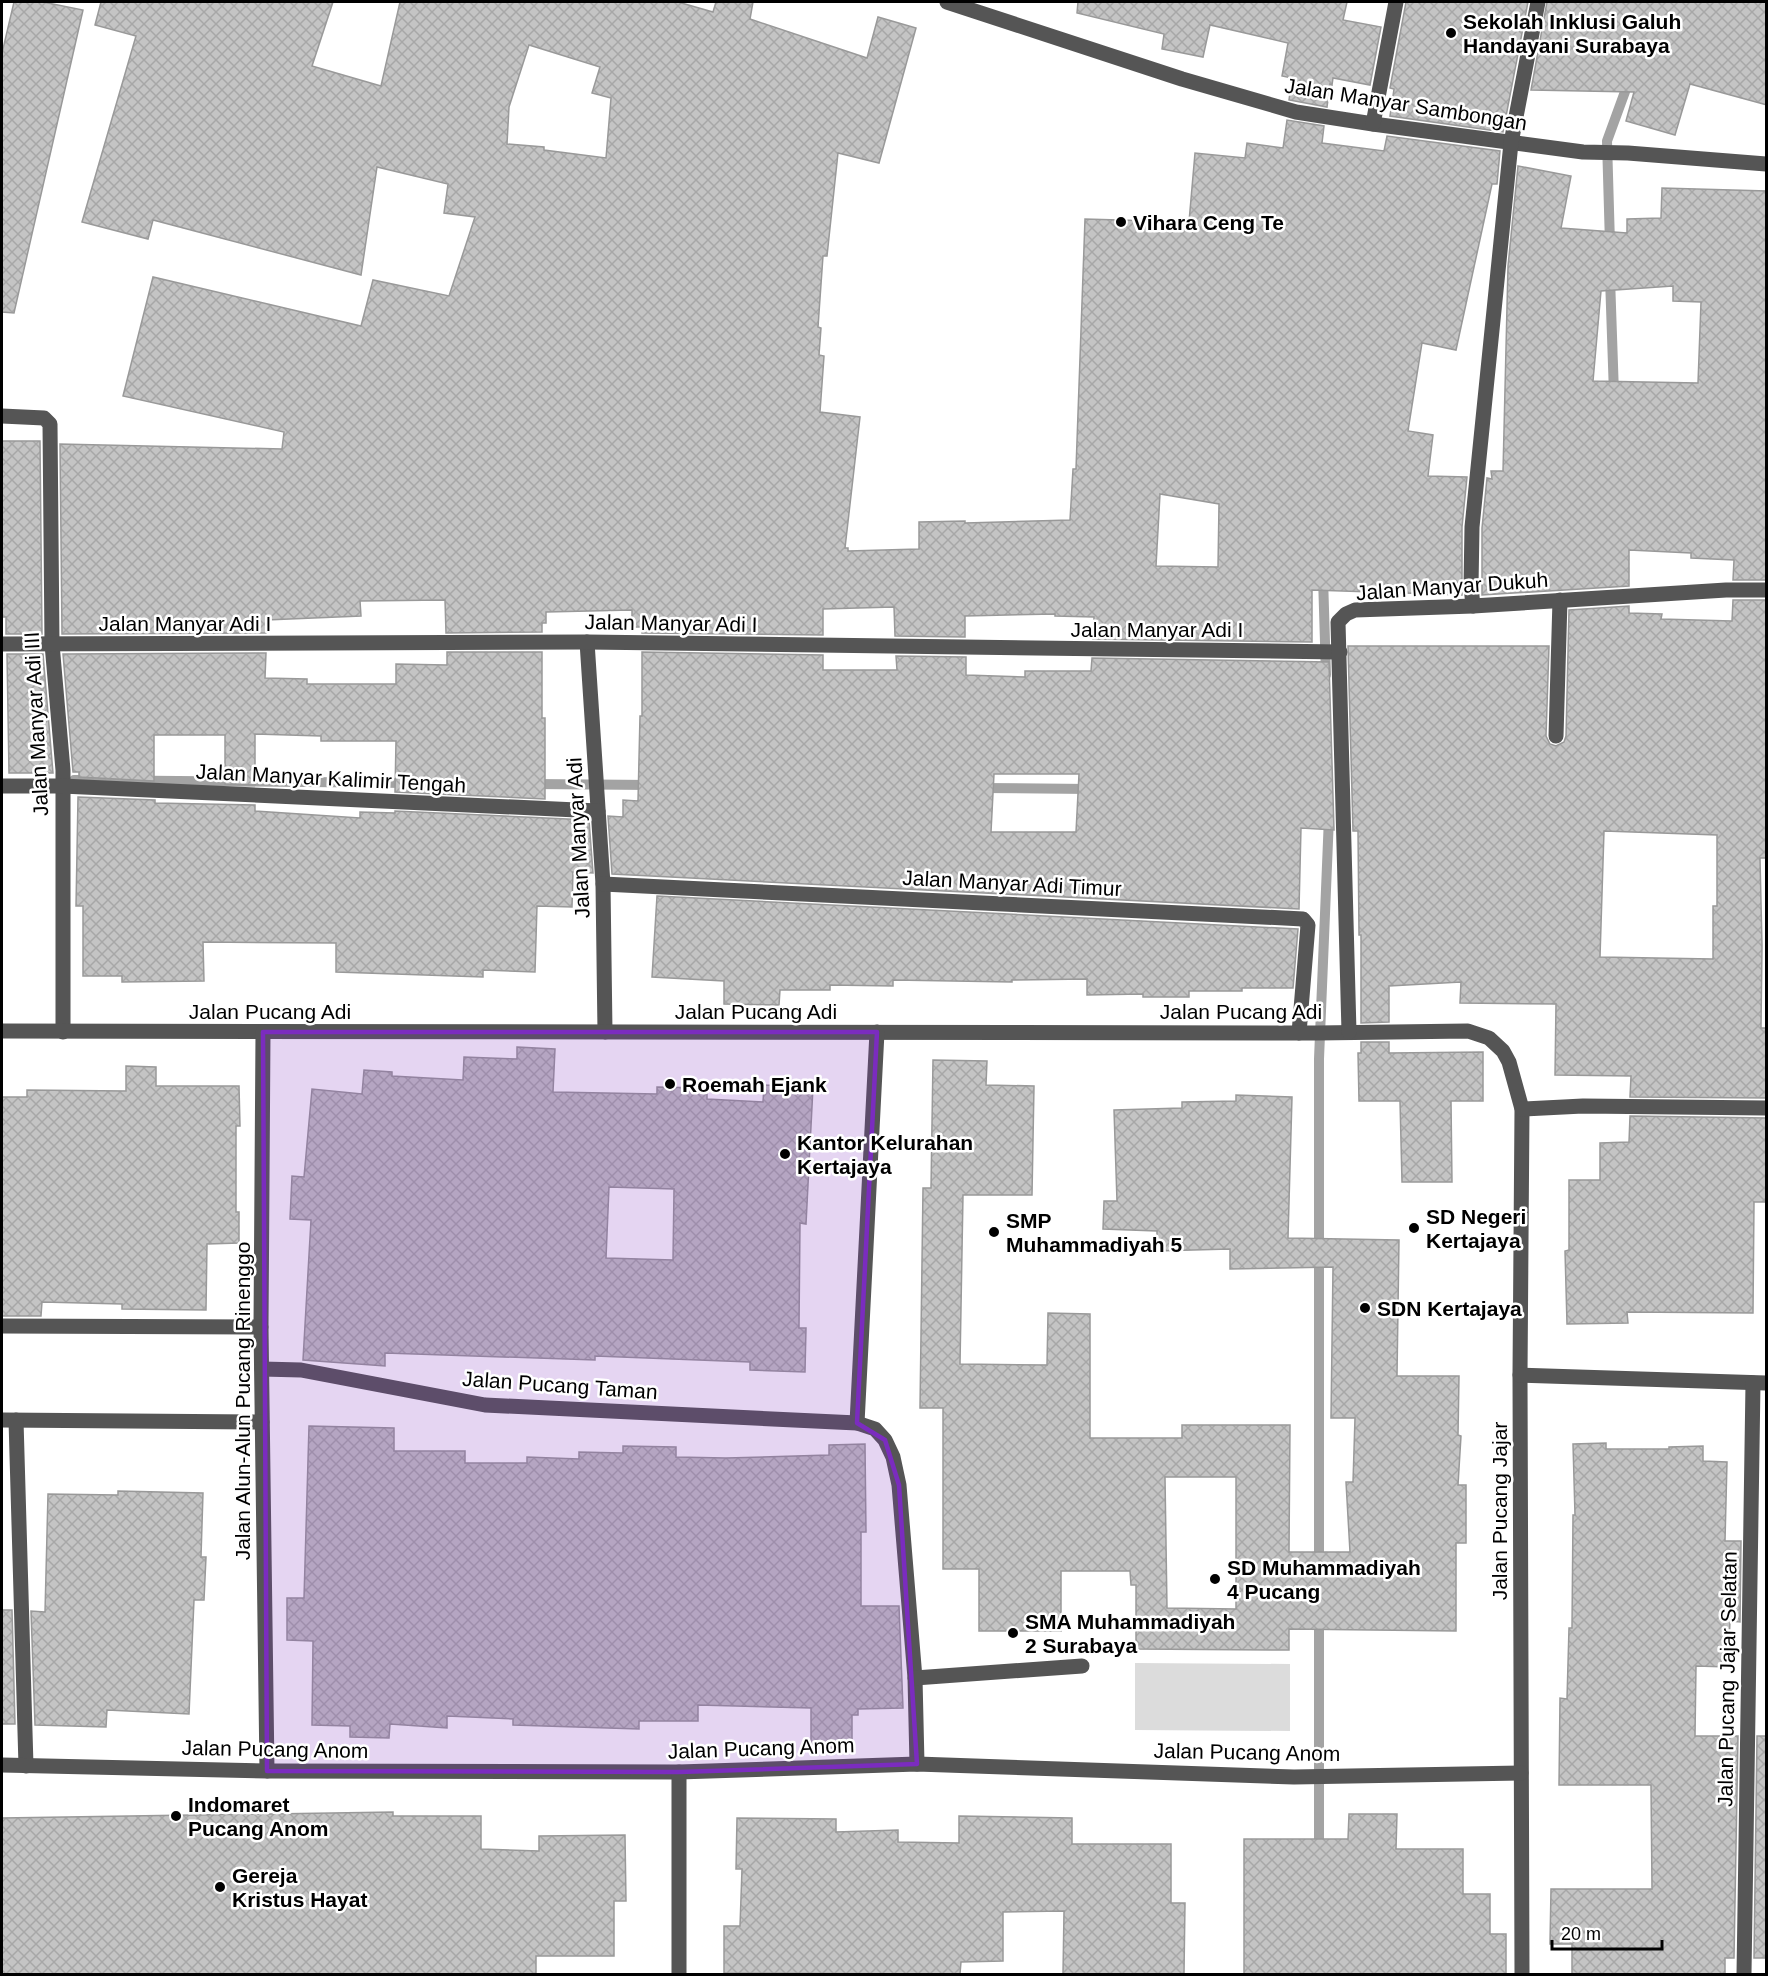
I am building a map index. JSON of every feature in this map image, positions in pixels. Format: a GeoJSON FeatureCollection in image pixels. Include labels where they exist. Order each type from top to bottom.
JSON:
{"type":"FeatureCollection","features":[{"type":"Feature","properties":{"kind":"street","name":"Jalan Manyar Sambongan"},"geometry":{"type":"LineString","coordinates":[[947,2],[1182,79],[1296,112],[1583,152],[1628,153],[1767,164]]}},
{"type":"Feature","properties":{"kind":"street"},"geometry":{"type":"LineString","coordinates":[[1373,124],[1396,2]]}},
{"type":"Feature","properties":{"kind":"street"},"geometry":{"type":"LineString","coordinates":[[1473,606],[1472,527],[1511,143],[1538,2]]}},
{"type":"Feature","properties":{"kind":"street","name":"Jalan Manyar Adi III"},"geometry":{"type":"LineString","coordinates":[[2,416],[44,418],[50,424],[52,644],[62,779],[63,1032]]}},
{"type":"Feature","properties":{"kind":"street","name":"Jalan Manyar Dukuh"},"geometry":{"type":"LineString","coordinates":[[1345,1032],[1326,652],[1338,622],[1350,612],[1726,590],[1767,590]]}},
{"type":"Feature","properties":{"kind":"street"},"geometry":{"type":"LineString","coordinates":[[1556,736],[1560,600]]}},
{"type":"Feature","properties":{"kind":"street","name":"Jalan Manyar Adi I"},"geometry":{"type":"LineString","coordinates":[[2,644],[588,642],[966,649],[1326,652]]}},
{"type":"Feature","properties":{"kind":"street","name":"Jalan Manyar Adi"},"geometry":{"type":"LineString","coordinates":[[588,642],[603,884],[605,1032]]}},
{"type":"Feature","properties":{"kind":"street","name":"Jalan Manyar Kalimir Tengah"},"geometry":{"type":"LineString","coordinates":[[2,786],[62,779],[598,808]]}},
{"type":"Feature","properties":{"kind":"street","name":"Jalan Manyar Adi Timur"},"geometry":{"type":"LineString","coordinates":[[603,884],[1303,919],[1308,925],[1299,1033]]}},
{"type":"Feature","properties":{"kind":"street","name":"Jalan Pucang Adi"},"geometry":{"type":"LineString","coordinates":[[2,1031],[1317,1033],[1468,1031],[1489,1038],[1503,1051]]}},
{"type":"Feature","properties":{"kind":"street","name":"Jalan Alun-Alun Pucang Rinenggo"},"geometry":{"type":"LineString","coordinates":[[263,1032],[261,1327],[267,1771]]}},
{"type":"Feature","properties":{"kind":"street"},"geometry":{"type":"LineString","coordinates":[[857,1423],[877,1032]]}},
{"type":"Feature","properties":{"kind":"street","name":"Jalan Pucang Jajar"},"geometry":{"type":"LineString","coordinates":[[1503,1051],[1509,1062],[1522,1109],[1520,1375],[1522,1974]]}},
{"type":"Feature","properties":{"kind":"street"},"geometry":{"type":"LineString","coordinates":[[1522,1109],[1583,1106],[1767,1108]]}},
{"type":"Feature","properties":{"kind":"street"},"geometry":{"type":"LineString","coordinates":[[2,1326],[261,1327]]}},
{"type":"Feature","properties":{"kind":"street","name":"Jalan Pucang Taman"},"geometry":{"type":"LineString","coordinates":[[262,1369],[301,1370],[485,1405],[857,1423],[875,1429],[885,1440],[893,1457],[899,1485],[915,1678],[917,1764]]}},
{"type":"Feature","properties":{"kind":"street"},"geometry":{"type":"LineString","coordinates":[[1520,1375],[1760,1383]]}},
{"type":"Feature","properties":{"kind":"street","name":"Jalan Pucang Jajar Selatan"},"geometry":{"type":"LineString","coordinates":[[1744,1974],[1760,1383]]}},
{"type":"Feature","properties":{"kind":"street"},"geometry":{"type":"LineString","coordinates":[[26,1766],[9,1420],[262,1422]]}},
{"type":"Feature","properties":{"kind":"street"},"geometry":{"type":"LineString","coordinates":[[915,1678],[1082,1666]]}},
{"type":"Feature","properties":{"kind":"street","name":"Jalan Pucang Anom"},"geometry":{"type":"LineString","coordinates":[[2,1766],[267,1771],[679,1772],[917,1764],[1294,1777],[1521,1773]]}},
{"type":"Feature","properties":{"kind":"street"},"geometry":{"type":"LineString","coordinates":[[679,1772],[679,1974]]}},
{"type":"Feature","properties":{"kind":"highlighted area"},"geometry":{"type":"Polygon","coordinates":[[[263,1032],[877,1032],[857,1423],[885,1440],[899,1485],[917,1764],[679,1772],[267,1771],[263,1032]]]}},
{"type":"Feature","properties":{"kind":"shaded area"},"geometry":{"type":"Polygon","coordinates":[[[1135,1663],[1290,1664],[1290,1731],[1135,1730],[1135,1663]]]}},
{"type":"Feature","properties":{"kind":"building"},"geometry":{"type":"Polygon","coordinates":[[[14,2],[43,2],[83,10],[14,313],[2,312],[2,53],[14,2]]]}},
{"type":"Feature","properties":{"kind":"building"},"geometry":{"type":"Polygon","coordinates":[[[101,2],[333,2],[312,66],[381,86],[400,2],[678,2],[713,12],[716,2],[753,2],[750,19],[867,58],[878,17],[916,28],[879,163],[838,153],[827,256],[823,256],[818,327],[821,328],[819,355],[824,356],[820,412],[860,417],[845,548],[848,548],[848,551],[919,549],[919,522],[1070,520],[1073,469],[1076,469],[1085,219],[1189,222],[1195,153],[1245,158],[1247,143],[1283,148],[1287,120],[1324,126],[1322,143],[1384,151],[1387,136],[1500,151],[1497,184],[1492,184],[1456,350],[1422,343],[1408,431],[1433,435],[1428,476],[1467,477],[1462,527],[1462,595],[1312,590],[1312,642],[1093,639],[1094,617],[1055,616],[1055,614],[965,616],[965,637],[895,636],[894,607],[823,609],[823,635],[642,633],[642,627],[632,627],[632,610],[546,612],[546,623],[542,623],[542,632],[446,633],[445,600],[360,601],[361,616],[266,620],[266,633],[62,634],[60,444],[282,449],[284,432],[123,396],[153,277],[361,326],[373,280],[449,296],[475,217],[444,213],[448,184],[377,167],[361,275],[153,220],[148,239],[82,222],[136,36],[95,25],[101,2]],[[529,45],[509,107],[507,144],[544,147],[544,150],[606,158],[611,98],[592,93],[600,67],[529,45]],[[1160,494],[1156,566],[1218,567],[1219,504],[1160,494]]]}},
{"type":"Feature","properties":{"kind":"building"},"geometry":{"type":"Polygon","coordinates":[[[1078,2],[1347,2],[1343,20],[1381,27],[1370,85],[1333,78],[1327,107],[1289,100],[1292,78],[1282,76],[1288,43],[1210,25],[1203,57],[1162,49],[1164,34],[1077,13],[1078,2]]]}},
{"type":"Feature","properties":{"kind":"building"},"geometry":{"type":"Polygon","coordinates":[[[1406,2],[1528,2],[1503,132],[1390,116],[1394,89],[1390,88],[1406,2]]]}},
{"type":"Feature","properties":{"kind":"building"},"geometry":{"type":"Polygon","coordinates":[[[1547,2],[1767,2],[1767,105],[1690,84],[1675,135],[1626,121],[1634,92],[1531,90],[1547,2]]]}},
{"type":"Feature","properties":{"kind":"building"},"geometry":{"type":"Polygon","coordinates":[[[1518,166],[1571,176],[1561,228],[1627,233],[1627,219],[1661,218],[1662,188],[1767,191],[1767,580],[1733,580],[1734,560],[1691,558],[1691,553],[1629,550],[1629,586],[1482,595],[1482,528],[1487,478],[1492,479],[1491,471],[1503,471],[1508,266],[1518,166]],[[1673,286],[1601,291],[1593,381],[1698,383],[1701,302],[1673,301],[1673,286]]]}},
{"type":"Feature","properties":{"kind":"building"},"geometry":{"type":"Polygon","coordinates":[[[2,441],[40,441],[42,634],[6,634],[6,617],[2,617],[2,441]]]}},
{"type":"Feature","properties":{"kind":"building"},"geometry":{"type":"Polygon","coordinates":[[[1733,600],[1767,600],[1767,858],[1760,858],[1761,1028],[1767,1028],[1767,1098],[1630,1097],[1631,1076],[1555,1075],[1556,1004],[1460,1003],[1461,982],[1389,986],[1389,1022],[1361,1023],[1358,831],[1353,831],[1348,646],[1549,646],[1546,736],[1550,744],[1556,746],[1564,742],[1566,736],[1569,610],[1629,606],[1629,613],[1662,614],[1661,619],[1732,621],[1733,600]],[[1604,831],[1600,957],[1713,959],[1713,906],[1717,906],[1717,835],[1604,831]]]}},
{"type":"Feature","properties":{"kind":"building"},"geometry":{"type":"Polygon","coordinates":[[[447,652],[542,652],[545,799],[395,792],[396,741],[321,741],[321,736],[255,734],[255,785],[225,784],[225,735],[154,735],[154,781],[79,777],[79,772],[73,772],[63,654],[266,653],[265,678],[307,679],[307,684],[396,684],[396,664],[447,665],[447,652]]]}},
{"type":"Feature","properties":{"kind":"building"},"geometry":{"type":"Polygon","coordinates":[[[642,652],[823,655],[823,670],[897,670],[896,656],[966,657],[966,675],[1025,677],[1025,671],[1091,671],[1092,658],[1329,662],[1334,830],[1301,828],[1299,909],[612,874],[608,816],[623,817],[623,800],[638,801],[640,716],[642,716],[642,652]],[[994,774],[991,832],[1076,832],[1079,774],[994,774]]]}},
{"type":"Feature","properties":{"kind":"building"},"geometry":{"type":"Polygon","coordinates":[[[7,654],[43,654],[53,773],[9,773],[7,654]]]}},
{"type":"Feature","properties":{"kind":"building"},"geometry":{"type":"Polygon","coordinates":[[[78,797],[155,800],[155,803],[255,805],[255,811],[360,818],[360,812],[395,813],[395,811],[589,820],[593,873],[573,872],[572,907],[537,906],[535,972],[483,970],[483,977],[336,972],[336,943],[203,942],[204,981],[122,982],[122,976],[83,976],[83,906],[76,906],[78,797]]]}},
{"type":"Feature","properties":{"kind":"building"},"geometry":{"type":"Polygon","coordinates":[[[657,896],[1298,929],[1293,988],[1189,991],[1189,997],[1143,997],[1143,994],[1087,995],[1087,979],[1012,980],[1012,982],[893,980],[893,986],[830,985],[830,990],[780,990],[779,1005],[724,1004],[724,981],[652,977],[657,896]]]}},
{"type":"Feature","properties":{"kind":"building"},"geometry":{"type":"Polygon","coordinates":[[[1361,1042],[1389,1042],[1389,1053],[1483,1052],[1483,1101],[1451,1101],[1452,1182],[1402,1182],[1400,1101],[1359,1101],[1358,1053],[1361,1053],[1361,1042]]]}},
{"type":"Feature","properties":{"kind":"building"},"geometry":{"type":"Polygon","coordinates":[[[517,1047],[555,1049],[553,1092],[657,1094],[657,1087],[707,1088],[707,1099],[763,1102],[764,1085],[813,1087],[806,1224],[800,1223],[799,1328],[806,1328],[805,1372],[750,1370],[750,1362],[595,1356],[595,1360],[385,1353],[385,1366],[303,1360],[311,1220],[290,1219],[292,1176],[304,1177],[312,1089],[362,1094],[364,1070],[392,1072],[392,1076],[463,1080],[464,1057],[517,1059],[517,1047]],[[609,1187],[606,1258],[673,1260],[674,1189],[609,1187]]]}},
{"type":"Feature","properties":{"kind":"building"},"geometry":{"type":"Polygon","coordinates":[[[933,1060],[987,1061],[986,1085],[1034,1086],[1032,1195],[963,1195],[960,1364],[1047,1365],[1048,1313],[1090,1314],[1090,1438],[1182,1438],[1182,1425],[1290,1425],[1289,1552],[1350,1552],[1346,1482],[1353,1482],[1355,1418],[1331,1418],[1333,1267],[1230,1269],[1230,1249],[1157,1251],[1157,1231],[1103,1229],[1104,1201],[1117,1201],[1114,1110],[1182,1108],[1182,1102],[1236,1101],[1236,1095],[1292,1097],[1288,1238],[1399,1240],[1397,1376],[1459,1376],[1458,1435],[1461,1436],[1458,1485],[1466,1485],[1466,1543],[1456,1543],[1456,1631],[1289,1629],[1289,1650],[1136,1649],[1136,1585],[1131,1585],[1130,1571],[1061,1571],[1061,1631],[979,1631],[979,1569],[943,1569],[943,1408],[920,1408],[923,1188],[931,1188],[933,1060]],[[1165,1477],[1167,1608],[1236,1609],[1236,1477],[1165,1477]]]}},
{"type":"Feature","properties":{"kind":"building"},"geometry":{"type":"Polygon","coordinates":[[[126,1066],[156,1067],[156,1086],[239,1086],[240,1126],[236,1126],[236,1212],[239,1212],[239,1243],[207,1244],[206,1310],[122,1309],[122,1304],[42,1302],[41,1316],[2,1316],[2,1097],[27,1097],[27,1090],[126,1091],[126,1066]]]}},
{"type":"Feature","properties":{"kind":"building"},"geometry":{"type":"Polygon","coordinates":[[[1630,1116],[1767,1118],[1767,1202],[1754,1202],[1753,1313],[1627,1312],[1628,1323],[1567,1324],[1565,1251],[1569,1250],[1569,1180],[1600,1180],[1600,1143],[1629,1142],[1630,1116]]]}},
{"type":"Feature","properties":{"kind":"building"},"geometry":{"type":"Polygon","coordinates":[[[309,1426],[394,1428],[394,1451],[465,1451],[465,1463],[527,1463],[527,1457],[579,1459],[579,1452],[623,1453],[623,1446],[676,1447],[676,1457],[726,1458],[829,1455],[829,1445],[865,1444],[866,1532],[861,1532],[861,1606],[899,1606],[903,1708],[858,1709],[858,1715],[852,1715],[852,1748],[811,1748],[811,1708],[698,1705],[698,1721],[639,1721],[639,1729],[513,1725],[513,1719],[447,1716],[447,1728],[390,1724],[389,1738],[350,1737],[350,1726],[312,1725],[313,1641],[287,1640],[287,1598],[304,1598],[309,1426]]]}},
{"type":"Feature","properties":{"kind":"building"},"geometry":{"type":"Polygon","coordinates":[[[1606,1443],[1606,1449],[1669,1449],[1669,1447],[1703,1446],[1703,1461],[1727,1462],[1725,1541],[1741,1541],[1740,1622],[1730,1621],[1728,1667],[1696,1666],[1695,1736],[1738,1736],[1734,1958],[1725,1958],[1725,1974],[1572,1974],[1572,1944],[1550,1944],[1551,1889],[1652,1889],[1651,1785],[1559,1785],[1560,1698],[1567,1699],[1569,1628],[1572,1628],[1573,1515],[1575,1515],[1573,1444],[1606,1443]]]}},
{"type":"Feature","properties":{"kind":"building"},"geometry":{"type":"Polygon","coordinates":[[[118,1491],[203,1493],[201,1557],[206,1557],[204,1600],[194,1600],[189,1714],[107,1710],[106,1727],[35,1725],[31,1611],[45,1612],[48,1494],[118,1495],[118,1491]]]}},
{"type":"Feature","properties":{"kind":"building"},"geometry":{"type":"Polygon","coordinates":[[[2,1610],[12,1610],[15,1724],[2,1724],[2,1610]]]}},
{"type":"Feature","properties":{"kind":"building"},"geometry":{"type":"Polygon","coordinates":[[[1757,1736],[1767,1736],[1767,1958],[1754,1958],[1757,1736]]]}},
{"type":"Feature","properties":{"kind":"building"},"geometry":{"type":"Polygon","coordinates":[[[393,1812],[393,1816],[481,1816],[481,1849],[539,1851],[539,1836],[625,1835],[626,1901],[614,1901],[614,1956],[536,1956],[536,1974],[2,1974],[2,1818],[393,1812]]]}},
{"type":"Feature","properties":{"kind":"building"},"geometry":{"type":"Polygon","coordinates":[[[1349,1814],[1397,1814],[1396,1849],[1463,1849],[1463,1894],[1490,1894],[1490,1934],[1506,1934],[1506,1974],[1244,1974],[1244,1839],[1348,1839],[1349,1814]]]}},
{"type":"Feature","properties":{"kind":"building"},"geometry":{"type":"Polygon","coordinates":[[[959,1816],[1072,1818],[1072,1844],[1171,1844],[1171,1903],[1185,1903],[1184,1974],[1063,1974],[1064,1911],[1003,1912],[1003,1961],[961,1962],[960,1974],[724,1973],[724,1926],[740,1926],[742,1869],[736,1869],[737,1818],[836,1819],[836,1832],[898,1830],[898,1842],[959,1843],[959,1816]]]}},
{"type":"Feature","properties":{"kind":"waterway"},"geometry":{"type":"LineString","coordinates":[[1610,244],[1607,141],[1630,78]]}},
{"type":"Feature","properties":{"kind":"waterway"},"geometry":{"type":"LineString","coordinates":[[1610,278],[1614,394]]}},
{"type":"Feature","properties":{"kind":"waterway"},"geometry":{"type":"LineString","coordinates":[[1323,577],[1326,675]]}},
{"type":"Feature","properties":{"kind":"waterway"},"geometry":{"type":"LineString","coordinates":[[74,780],[409,783]]}},
{"type":"Feature","properties":{"kind":"waterway"},"geometry":{"type":"LineString","coordinates":[[533,784],[652,785]]}},
{"type":"Feature","properties":{"kind":"waterway"},"geometry":{"type":"LineString","coordinates":[[980,788],[1090,789]]}},
{"type":"Feature","properties":{"kind":"waterway"},"geometry":{"type":"LineString","coordinates":[[1319,1566],[1319,1059],[1329,817]]}},
{"type":"Feature","properties":{"kind":"waterway"},"geometry":{"type":"LineString","coordinates":[[1319,1615],[1319,1851]]}},
{"type":"Feature","properties":{"kind":"place","name":"Sekolah Inklusi Galuh Handayani Surabaya"},"geometry":{"type":"Point","coordinates":[1451,33]}},
{"type":"Feature","properties":{"kind":"place","name":"Vihara Ceng Te"},"geometry":{"type":"Point","coordinates":[1121,222]}},
{"type":"Feature","properties":{"kind":"place","name":"Roemah Ejank"},"geometry":{"type":"Point","coordinates":[670,1084]}},
{"type":"Feature","properties":{"kind":"place","name":"Kantor Kelurahan Kertajaya"},"geometry":{"type":"Point","coordinates":[785,1154]}},
{"type":"Feature","properties":{"kind":"place","name":"SD Negeri Kertajaya"},"geometry":{"type":"Point","coordinates":[1414,1228]}},
{"type":"Feature","properties":{"kind":"place","name":"SMP Muhammadiyah 5"},"geometry":{"type":"Point","coordinates":[994,1232]}},
{"type":"Feature","properties":{"kind":"place","name":"SDN Kertajaya"},"geometry":{"type":"Point","coordinates":[1365,1308]}},
{"type":"Feature","properties":{"kind":"place","name":"SD Muhammadiyah 4 Pucang"},"geometry":{"type":"Point","coordinates":[1215,1579]}},
{"type":"Feature","properties":{"kind":"place","name":"SMA Muhammadiyah 2 Surabaya"},"geometry":{"type":"Point","coordinates":[1013,1633]}},
{"type":"Feature","properties":{"kind":"place","name":"Indomaret Pucang Anom"},"geometry":{"type":"Point","coordinates":[176,1816]}},
{"type":"Feature","properties":{"kind":"place","name":"Gereja Kristus Hayat"},"geometry":{"type":"Point","coordinates":[220,1887]}}]}
